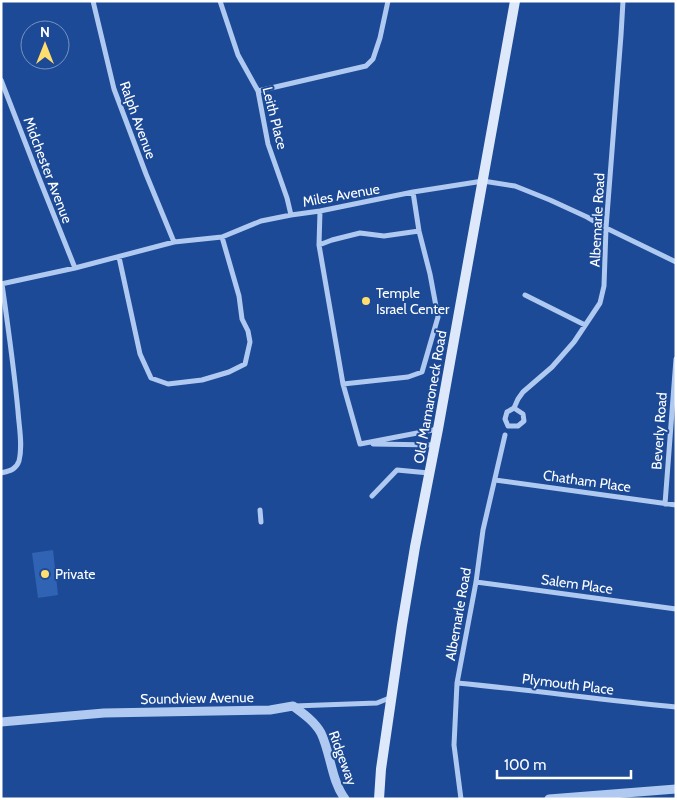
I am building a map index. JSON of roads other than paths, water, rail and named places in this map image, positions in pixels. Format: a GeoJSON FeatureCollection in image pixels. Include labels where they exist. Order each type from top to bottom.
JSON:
{"type":"FeatureCollection","features":[{"type":"Feature","properties":{"kind":"main road","name":"Old Mamaroneck Road"},"geometry":{"type":"LineString","coordinates":[[379,799],[381,769],[403,616],[515,1]]}},
{"type":"Feature","properties":{"kind":"street","name":"Ralph Avenue"},"geometry":{"type":"LineString","coordinates":[[93,1],[114,89],[174,242]]}},
{"type":"Feature","properties":{"kind":"street","name":"Leith Place"},"geometry":{"type":"LineString","coordinates":[[220,1],[238,55],[258,91],[268,144],[291,215]]}},
{"type":"Feature","properties":{"kind":"street"},"geometry":{"type":"LineString","coordinates":[[258,91],[366,66],[373,59],[380,38],[388,1]]}},
{"type":"Feature","properties":{"kind":"street","name":"Albemarle Road"},"geometry":{"type":"LineString","coordinates":[[514,408],[524,392],[552,367],[574,342],[600,303],[604,286],[606,228],[623,1]]}},
{"type":"Feature","properties":{"kind":"street","name":"Midchester Avenue"},"geometry":{"type":"LineString","coordinates":[[1,80],[75,268]]}},
{"type":"Feature","properties":{"kind":"street","name":"Miles Avenue"},"geometry":{"type":"LineString","coordinates":[[2,284],[75,268],[174,242],[222,237],[261,221],[320,212],[413,192],[483,181],[515,186],[588,216],[606,228],[676,262]]}},
{"type":"Feature","properties":{"kind":"street"},"geometry":{"type":"LineString","coordinates":[[343,384],[408,377],[422,372],[438,317],[419,231],[413,192]]}},
{"type":"Feature","properties":{"kind":"street"},"geometry":{"type":"LineString","coordinates":[[320,212],[319,245],[343,384],[360,444]]}},
{"type":"Feature","properties":{"kind":"street"},"geometry":{"type":"LineString","coordinates":[[319,245],[360,233],[384,236],[419,231]]}},
{"type":"Feature","properties":{"kind":"street"},"geometry":{"type":"LineString","coordinates":[[119,257],[140,354],[151,378],[168,384],[202,380],[229,372],[246,364],[250,342],[248,331],[242,318],[222,237]]}},
{"type":"Feature","properties":{"kind":"street"},"geometry":{"type":"LineString","coordinates":[[1,473],[16,467],[19,461],[21,444],[14,369],[2,284]]}},
{"type":"Feature","properties":{"kind":"street"},"geometry":{"type":"LineString","coordinates":[[525,294],[585,325]]}},
{"type":"Feature","properties":{"kind":"street","name":"Beverly Road"},"geometry":{"type":"LineString","coordinates":[[665,504],[676,360]]}},
{"type":"Feature","properties":{"kind":"street"},"geometry":{"type":"LineString","coordinates":[[360,444],[438,429]]}},
{"type":"Feature","properties":{"kind":"street","name":"Albemarle Road"},"geometry":{"type":"LineString","coordinates":[[461,799],[454,745],[457,683],[476,582],[483,530],[505,435]]}},
{"type":"Feature","properties":{"kind":"street"},"geometry":{"type":"LineString","coordinates":[[360,444],[435,444]]}},
{"type":"Feature","properties":{"kind":"street"},"geometry":{"type":"LineString","coordinates":[[372,496],[397,470],[430,474]]}},
{"type":"Feature","properties":{"kind":"street","name":"Chatham Place"},"geometry":{"type":"LineString","coordinates":[[495,480],[676,505]]}},
{"type":"Feature","properties":{"kind":"street"},"geometry":{"type":"LineString","coordinates":[[260,510],[261,522]]}},
{"type":"Feature","properties":{"kind":"street","name":"Salem Place"},"geometry":{"type":"LineString","coordinates":[[476,582],[676,609]]}},
{"type":"Feature","properties":{"kind":"street","name":"Plymouth Place"},"geometry":{"type":"LineString","coordinates":[[457,683],[676,708]]}},
{"type":"Feature","properties":{"kind":"street","name":"Soundview Avenue"},"geometry":{"type":"LineString","coordinates":[[1,722],[104,713],[270,710],[293,706],[377,703],[392,697]]}},
{"type":"Feature","properties":{"kind":"street","name":"Ridgeway"},"geometry":{"type":"LineString","coordinates":[[293,706],[315,724],[326,745],[338,788],[345,799]]}},
{"type":"Feature","properties":{"kind":"street"},"geometry":{"type":"LineString","coordinates":[[549,799],[676,789]]}},
{"type":"Feature","properties":{"kind":"place","name":"Temple Israel Center"},"geometry":{"type":"Point","coordinates":[366,301]}},
{"type":"Feature","properties":{"kind":"place","name":"Private"},"geometry":{"type":"Point","coordinates":[45,574]}}]}
